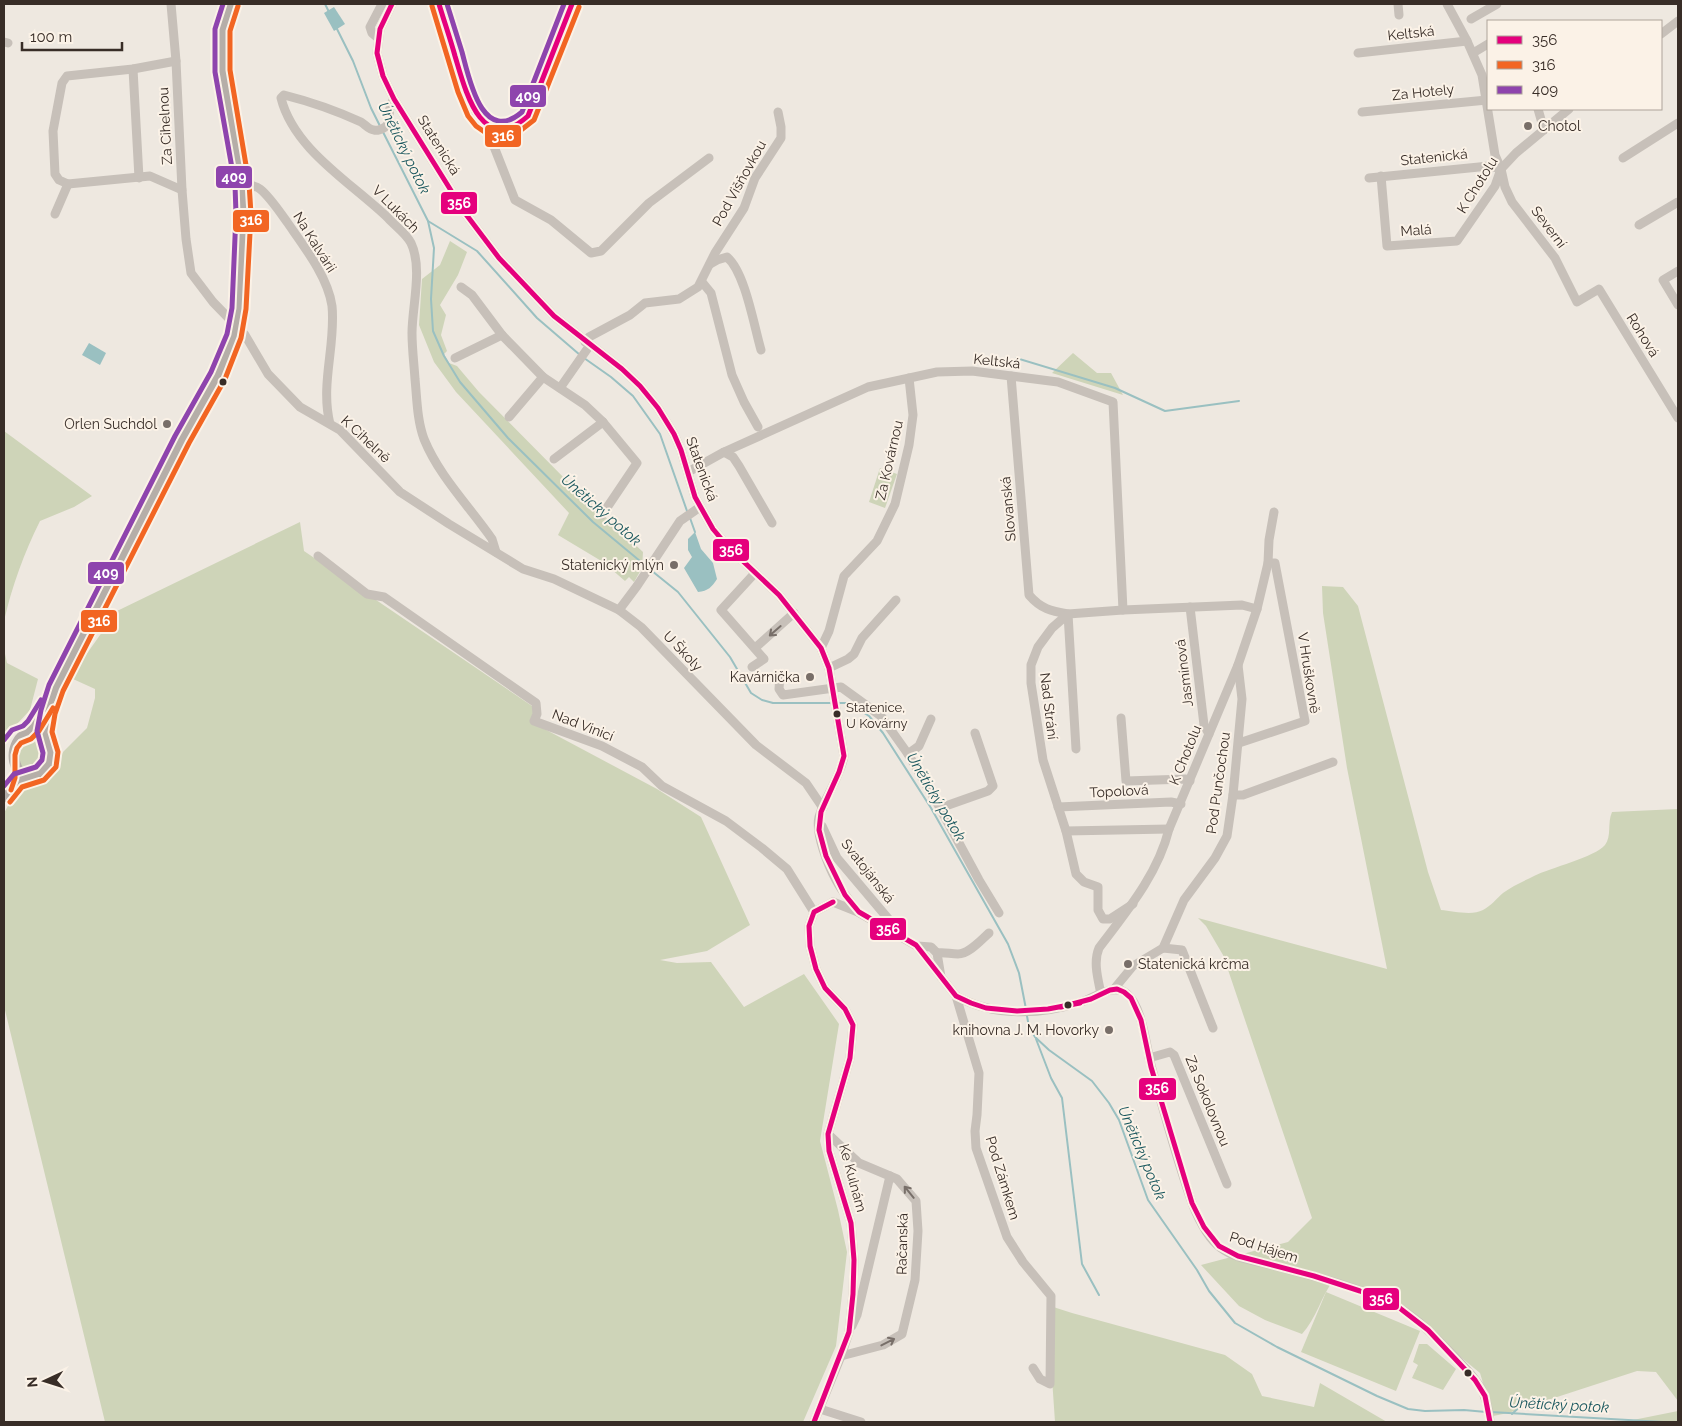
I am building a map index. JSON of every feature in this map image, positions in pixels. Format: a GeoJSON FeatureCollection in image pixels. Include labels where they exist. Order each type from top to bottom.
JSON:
{"type":"FeatureCollection","features":[{"type":"Feature","properties":{"kind":"main road"},"geometry":{"type":"LineString","coordinates":[[4,787],[8,777],[6,754],[10,744],[17,736],[27,733],[34,726],[56,688],[182,439],[218,375],[237,326],[244,214],[242,184],[222,71],[222,30],[231,4]]}},
{"type":"Feature","properties":{"kind":"main road"},"geometry":{"type":"LineString","coordinates":[[439,4],[468,100],[480,120],[492,129],[506,130],[519,125],[528,116],[572,4]]}},
{"type":"Feature","properties":{"kind":"main road"},"geometry":{"type":"LineString","coordinates":[[4,797],[18,780],[35,776],[47,768],[50,758],[44,732],[45,723],[56,688]]}},
{"type":"Feature","properties":{"kind":"main road"},"geometry":{"type":"LineString","coordinates":[[27,733],[39,736],[48,744]]}},
{"type":"Feature","properties":{"kind":"main road"},"geometry":{"type":"LineString","coordinates":[[8,764],[18,775],[26,777]]}},
{"type":"Feature","properties":{"kind":"street","name":"Za Cihelnou"},"geometry":{"type":"LineString","coordinates":[[171,4],[176,61],[182,190],[191,273],[213,302],[237,326]]}},
{"type":"Feature","properties":{"kind":"street"},"geometry":{"type":"LineString","coordinates":[[378,38],[372,33],[370,27],[382,4]]}},
{"type":"Feature","properties":{"kind":"street","name":"Statenická"},"geometry":{"type":"LineString","coordinates":[[392,4],[378,38],[378,60],[394,99],[465,213],[499,258],[554,316],[622,369],[640,386],[658,408],[674,434],[700,507],[713,529],[729,548],[779,595],[821,648],[829,668],[844,756],[819,818],[819,831],[835,880],[858,912]]}},
{"type":"Feature","properties":{"kind":"street"},"geometry":{"type":"LineString","coordinates":[[1398,4],[1399,15]]}},
{"type":"Feature","properties":{"kind":"street","name":"Severní"},"geometry":{"type":"LineString","coordinates":[[1447,4],[1473,53],[1482,75],[1487,100]]}},
{"type":"Feature","properties":{"kind":"street"},"geometry":{"type":"LineString","coordinates":[[1471,19],[1497,4]]}},
{"type":"Feature","properties":{"kind":"street"},"geometry":{"type":"LineString","coordinates":[[1662,33],[1678,21]]}},
{"type":"Feature","properties":{"kind":"street","name":"Keltská"},"geometry":{"type":"LineString","coordinates":[[1358,53],[1467,41]]}},
{"type":"Feature","properties":{"kind":"street"},"geometry":{"type":"LineString","coordinates":[[1473,53],[1487,45]]}},
{"type":"Feature","properties":{"kind":"street"},"geometry":{"type":"LineString","coordinates":[[55,214],[68,184],[59,180],[55,174],[52,131],[62,83],[67,76],[133,69],[176,61]]}},
{"type":"Feature","properties":{"kind":"street","name":"Za Cihelnou"},"geometry":{"type":"LineString","coordinates":[[133,69],[139,178]]}},
{"type":"Feature","properties":{"kind":"street","name":"V Lukách"},"geometry":{"type":"LineString","coordinates":[[394,99],[388,108],[388,122],[385,127],[376,131],[363,123],[305,102],[284,96],[281,98],[290,122],[307,145],[383,213],[412,244],[416,273],[412,343],[418,416],[422,433],[435,461],[492,539],[496,552]]}},
{"type":"Feature","properties":{"kind":"street","name":"Za Hotely"},"geometry":{"type":"LineString","coordinates":[[1362,112],[1487,100]]}},
{"type":"Feature","properties":{"kind":"street","name":"Severní"},"geometry":{"type":"LineString","coordinates":[[1488,110],[1495,155],[1501,169],[1505,188],[1512,202],[1555,258],[1577,302]]}},
{"type":"Feature","properties":{"kind":"street"},"geometry":{"type":"LineString","coordinates":[[1538,110],[1544,130]]}},
{"type":"Feature","properties":{"kind":"street","name":"K Chotolu"},"geometry":{"type":"LineString","coordinates":[[1457,241],[1495,186],[1501,169],[1516,153],[1568,110]]}},
{"type":"Feature","properties":{"kind":"street","name":"Pod Višňovkou"},"geometry":{"type":"LineString","coordinates":[[588,344],[589,337],[630,315],[645,303],[679,299],[698,288],[715,253],[744,208],[755,178],[781,138],[778,112]]}},
{"type":"Feature","properties":{"kind":"street"},"geometry":{"type":"LineString","coordinates":[[1623,158],[1678,123]]}},
{"type":"Feature","properties":{"kind":"street"},"geometry":{"type":"LineString","coordinates":[[492,129],[491,140],[515,200],[551,220],[591,253],[601,251],[649,203],[709,158]]}},
{"type":"Feature","properties":{"kind":"street","name":"Statenická"},"geometry":{"type":"LineString","coordinates":[[1369,178],[1489,166],[1501,169]]}},
{"type":"Feature","properties":{"kind":"street","name":"Za Cihelnou"},"geometry":{"type":"LineString","coordinates":[[68,184],[150,176],[182,190]]}},
{"type":"Feature","properties":{"kind":"street","name":"Malá"},"geometry":{"type":"LineString","coordinates":[[1381,176],[1387,246],[1457,241]]}},
{"type":"Feature","properties":{"kind":"street","name":"Na Kalvárii"},"geometry":{"type":"LineString","coordinates":[[242,184],[252,185],[260,189],[302,243],[323,278],[332,304],[332,329],[327,372],[327,411],[330,424]]}},
{"type":"Feature","properties":{"kind":"street"},"geometry":{"type":"LineString","coordinates":[[1638,225],[1678,202]]}},
{"type":"Feature","properties":{"kind":"street"},"geometry":{"type":"LineString","coordinates":[[710,264],[727,257],[735,266],[761,350]]}},
{"type":"Feature","properties":{"kind":"street"},"geometry":{"type":"LineString","coordinates":[[1678,271],[1663,280],[1678,305]]}},
{"type":"Feature","properties":{"kind":"street"},"geometry":{"type":"LineString","coordinates":[[702,282],[711,293],[732,375],[744,402],[758,426]]}},
{"type":"Feature","properties":{"kind":"street"},"geometry":{"type":"LineString","coordinates":[[461,287],[472,296],[502,335],[544,377],[585,406],[603,422],[637,463],[602,515]]}},
{"type":"Feature","properties":{"kind":"street","name":"Rohová"},"geometry":{"type":"LineString","coordinates":[[1577,302],[1598,289],[1678,418]]}},
{"type":"Feature","properties":{"kind":"street","name":"K Cihelně"},"geometry":{"type":"LineString","coordinates":[[237,326],[245,335],[268,374],[300,407],[340,430],[400,492],[496,552]]}},
{"type":"Feature","properties":{"kind":"street"},"geometry":{"type":"LineString","coordinates":[[455,358],[502,335]]}},
{"type":"Feature","properties":{"kind":"street"},"geometry":{"type":"LineString","coordinates":[[560,388],[582,358],[588,344]]}},
{"type":"Feature","properties":{"kind":"street","name":"Keltská"},"geometry":{"type":"LineString","coordinates":[[688,472],[724,452],[868,387],[937,372],[972,371],[1058,382],[1113,402],[1123,610]]}},
{"type":"Feature","properties":{"kind":"street","name":"Slovanská"},"geometry":{"type":"LineString","coordinates":[[1011,376],[1029,595],[1036,604],[1046,610],[1068,614]]}},
{"type":"Feature","properties":{"kind":"street"},"geometry":{"type":"LineString","coordinates":[[509,417],[544,377]]}},
{"type":"Feature","properties":{"kind":"street","name":"Za Kovárnou"},"geometry":{"type":"LineString","coordinates":[[821,648],[829,631],[844,576],[877,541],[895,504],[909,445],[913,415],[908,378]]}},
{"type":"Feature","properties":{"kind":"street"},"geometry":{"type":"LineString","coordinates":[[554,459],[603,422]]}},
{"type":"Feature","properties":{"kind":"street"},"geometry":{"type":"LineString","coordinates":[[724,452],[733,457],[772,523]]}},
{"type":"Feature","properties":{"kind":"street"},"geometry":{"type":"LineString","coordinates":[[619,610],[680,521],[700,507]]}},
{"type":"Feature","properties":{"kind":"street","name":"K Chotolu"},"geometry":{"type":"LineString","coordinates":[[1101,994],[1096,955],[1099,948],[1133,904],[1164,848],[1169,829],[1238,665],[1271,563],[1269,540],[1274,512]]}},
{"type":"Feature","properties":{"kind":"street","name":"U Školy"},"geometry":{"type":"LineString","coordinates":[[496,552],[523,570],[554,579],[619,610],[641,627],[756,745],[806,783],[823,808]]}},
{"type":"Feature","properties":{"kind":"street","name":"Nad Vinicí"},"geometry":{"type":"LineString","coordinates":[[318,556],[367,594],[384,597],[536,703],[537,714],[534,721],[602,746],[642,767],[662,786],[726,821],[787,869],[814,912]]}},
{"type":"Feature","properties":{"kind":"street","name":"V Hruškovně"},"geometry":{"type":"LineString","coordinates":[[1239,743],[1305,721],[1271,563]]}},
{"type":"Feature","properties":{"kind":"street"},"geometry":{"type":"LineString","coordinates":[[752,668],[764,659],[721,610],[755,573]]}},
{"type":"Feature","properties":{"kind":"street"},"geometry":{"type":"LineString","coordinates":[[829,668],[854,654],[862,638],[896,600]]}},
{"type":"Feature","properties":{"kind":"street"},"geometry":{"type":"LineString","coordinates":[[1076,749],[1068,614],[1242,605],[1257,609]]}},
{"type":"Feature","properties":{"kind":"street","name":"Jasmínová"},"geometry":{"type":"LineString","coordinates":[[1190,607],[1204,725],[1209,734]]}},
{"type":"Feature","properties":{"kind":"street"},"geometry":{"type":"LineString","coordinates":[[755,648],[794,614]]}},
{"type":"Feature","properties":{"kind":"street","name":"Nad Strání"},"geometry":{"type":"LineString","coordinates":[[1068,614],[1052,628],[1038,647],[1031,665],[1030,683],[1043,760],[1066,831],[1076,874],[1084,882],[1098,887],[1098,910],[1103,919],[1110,920],[1133,904]]}},
{"type":"Feature","properties":{"kind":"street","name":"Pod Punčochou"},"geometry":{"type":"LineString","coordinates":[[1163,948],[1184,900],[1215,858],[1227,836],[1239,743],[1242,699],[1238,665]]}},
{"type":"Feature","properties":{"kind":"street"},"geometry":{"type":"LineString","coordinates":[[780,676],[779,689],[783,695],[833,691],[841,687],[882,716],[908,754],[999,913]]}},
{"type":"Feature","properties":{"kind":"street"},"geometry":{"type":"LineString","coordinates":[[908,754],[919,746],[931,718]]}},
{"type":"Feature","properties":{"kind":"street"},"geometry":{"type":"LineString","coordinates":[[1120,718],[1126,781],[1186,779],[1190,781]]}},
{"type":"Feature","properties":{"kind":"street"},"geometry":{"type":"LineString","coordinates":[[940,808],[988,791],[993,786],[975,732]]}},
{"type":"Feature","properties":{"kind":"street"},"geometry":{"type":"LineString","coordinates":[[1233,795],[1243,795],[1333,762]]}},
{"type":"Feature","properties":{"kind":"street","name":"Topolová"},"geometry":{"type":"LineString","coordinates":[[1058,807],[1171,802],[1181,804]]}},
{"type":"Feature","properties":{"kind":"street","name":"Svatojánská"},"geometry":{"type":"LineString","coordinates":[[819,818],[837,858],[891,922],[899,928],[902,936]]}},
{"type":"Feature","properties":{"kind":"street"},"geometry":{"type":"LineString","coordinates":[[1066,831],[1169,829]]}},
{"type":"Feature","properties":{"kind":"street","name":"Statenická"},"geometry":{"type":"LineString","coordinates":[[835,880],[833,902],[858,912],[917,946],[956,996]]}},
{"type":"Feature","properties":{"kind":"street"},"geometry":{"type":"LineString","coordinates":[[814,912],[833,902]]}},
{"type":"Feature","properties":{"kind":"street","name":"Ke Kulnám"},"geometry":{"type":"LineString","coordinates":[[814,912],[809,926],[810,946],[816,969],[826,988],[846,1009],[853,1025],[850,1058],[828,1134],[829,1151],[851,1223],[854,1269],[849,1332],[814,1422]]}},
{"type":"Feature","properties":{"kind":"street"},"geometry":{"type":"LineString","coordinates":[[937,953],[964,953],[989,933]]}},
{"type":"Feature","properties":{"kind":"street"},"geometry":{"type":"LineString","coordinates":[[917,946],[931,946],[937,953],[941,977]]}},
{"type":"Feature","properties":{"kind":"street"},"geometry":{"type":"LineString","coordinates":[[956,996],[991,1009],[1019,1012],[1059,1008],[1080,1003],[1114,989],[1133,966],[1163,948],[1182,950],[1213,1028]]}},
{"type":"Feature","properties":{"kind":"street","name":"Pod Hájem"},"geometry":{"type":"LineString","coordinates":[[1114,989],[1127,993],[1141,1020],[1149,1058],[1190,1199],[1215,1243],[1238,1256],[1314,1276],[1360,1291],[1397,1306],[1428,1330],[1460,1362],[1482,1388],[1488,1406],[1490,1421]]}},
{"type":"Feature","properties":{"kind":"street","name":"Pod Zámkem"},"geometry":{"type":"LineString","coordinates":[[956,996],[979,1073],[975,1131],[976,1148],[1008,1237],[1023,1262],[1051,1296],[1050,1384],[1040,1379],[1033,1368]]}},
{"type":"Feature","properties":{"kind":"street","name":"Za Sokolovnou"},"geometry":{"type":"LineString","coordinates":[[1149,1058],[1170,1052],[1174,1055],[1227,1184]]}},
{"type":"Feature","properties":{"kind":"street","name":"Račanská"},"geometry":{"type":"LineString","coordinates":[[828,1134],[860,1163],[897,1179],[916,1201],[918,1231],[915,1280],[902,1334],[883,1345],[841,1356]]}},
{"type":"Feature","properties":{"kind":"street"},"geometry":{"type":"LineString","coordinates":[[849,1332],[857,1315],[890,1176]]}},
{"type":"Feature","properties":{"kind":"street"},"geometry":{"type":"LineString","coordinates":[[820,1409],[861,1422]]}},
{"type":"Feature","properties":{"kind":"green space"},"geometry":{"type":"Polygon","coordinates":[[[450,241],[467,252],[458,275],[440,305],[446,315],[441,335],[447,351],[444,354],[449,363],[457,366],[479,392],[574,488],[643,552],[642,568],[634,582],[629,577],[625,581],[603,562],[558,535],[569,513],[456,392],[434,362],[419,325],[422,279],[440,265],[450,241]]]}},
{"type":"Feature","properties":{"kind":"green space"},"geometry":{"type":"Polygon","coordinates":[[[1073,353],[1097,373],[1111,373],[1123,395],[1052,373],[1073,353]]]}},
{"type":"Feature","properties":{"kind":"green space"},"geometry":{"type":"Polygon","coordinates":[[[4,431],[92,496],[74,507],[40,521],[19,570],[4,621],[4,431]]]}},
{"type":"Feature","properties":{"kind":"green space"},"geometry":{"type":"Polygon","coordinates":[[[880,468],[897,474],[885,508],[869,502],[880,468]]]}},
{"type":"Feature","properties":{"kind":"green space"},"geometry":{"type":"Polygon","coordinates":[[[300,522],[304,551],[532,706],[537,725],[657,789],[701,817],[750,925],[707,951],[660,960],[677,963],[711,962],[744,1007],[804,974],[839,1024],[820,1141],[847,1252],[836,1346],[803,1422],[105,1422],[4,1006],[4,813],[17,790],[53,771],[63,752],[87,728],[95,698],[95,689],[73,679],[76,669],[117,611],[300,522]]]}},
{"type":"Feature","properties":{"kind":"green space"},"geometry":{"type":"Polygon","coordinates":[[[1322,586],[1343,587],[1358,606],[1428,872],[1441,910],[1468,913],[1479,912],[1510,888],[1541,873],[1592,854],[1605,845],[1607,841],[1612,812],[1678,809],[1678,1401],[1656,1372],[1637,1371],[1508,1413],[1493,1416],[1480,1373],[1406,1312],[1334,1279],[1311,1322],[1302,1334],[1265,1320],[1239,1306],[1201,1265],[1288,1242],[1312,1218],[1223,955],[1206,926],[1198,918],[1387,969],[1347,768],[1323,613],[1322,586]]]}},
{"type":"Feature","properties":{"kind":"green space"},"geometry":{"type":"Polygon","coordinates":[[[4,649],[7,663],[38,679],[30,710],[4,738],[4,649]]]}},
{"type":"Feature","properties":{"kind":"green space"},"geometry":{"type":"Polygon","coordinates":[[[28,739],[37,742],[45,753],[42,765],[30,771],[21,770],[13,749],[28,739]]]}},
{"type":"Feature","properties":{"kind":"green space"},"geometry":{"type":"Polygon","coordinates":[[[1326,1292],[1420,1331],[1396,1391],[1301,1352],[1326,1292]]]}},
{"type":"Feature","properties":{"kind":"green space"},"geometry":{"type":"Polygon","coordinates":[[[1047,1305],[1225,1355],[1252,1374],[1262,1396],[1314,1407],[1320,1383],[1387,1422],[1055,1422],[1047,1305]]]}},
{"type":"Feature","properties":{"kind":"green space"},"geometry":{"type":"Polygon","coordinates":[[[1419,1344],[1427,1344],[1456,1369],[1443,1390],[1412,1378],[1418,1365],[1413,1362],[1419,1344]]]}},
{"type":"Feature","properties":{"kind":"green space"},"geometry":{"type":"Polygon","coordinates":[[[1678,1411],[1678,1422],[1623,1422],[1678,1411]]]}},
{"type":"Feature","properties":{"kind":"water"},"geometry":{"type":"Polygon","coordinates":[[[334,7],[345,24],[334,31],[324,13],[334,7]]]}},
{"type":"Feature","properties":{"kind":"water"},"geometry":{"type":"Polygon","coordinates":[[[89,343],[106,353],[100,365],[82,355],[89,343]]]}},
{"type":"Feature","properties":{"kind":"water"},"geometry":{"type":"Polygon","coordinates":[[[695,532],[701,549],[713,563],[717,579],[709,588],[698,592],[684,568],[692,557],[688,550],[688,539],[695,532]]]}},
{"type":"Feature","properties":{"kind":"waterway","name":"Únětický potok"},"geometry":{"type":"LineString","coordinates":[[325,4],[329,12]]}},
{"type":"Feature","properties":{"kind":"waterway","name":"Únětický potok"},"geometry":{"type":"LineString","coordinates":[[336,27],[353,61],[380,126]]}},
{"type":"Feature","properties":{"kind":"waterway","name":"Únětický potok"},"geometry":{"type":"LineString","coordinates":[[383,132],[428,221],[434,248],[431,299],[433,331],[444,356],[460,382],[508,438],[593,522],[646,566]]}},
{"type":"Feature","properties":{"kind":"waterway"},"geometry":{"type":"LineString","coordinates":[[428,221],[477,251],[537,318],[580,355]]}},
{"type":"Feature","properties":{"kind":"waterway"},"geometry":{"type":"LineString","coordinates":[[584,358],[611,377],[633,396],[660,434],[687,511]]}},
{"type":"Feature","properties":{"kind":"waterway"},"geometry":{"type":"LineString","coordinates":[[1016,358],[1115,388],[1165,411],[1239,401]]}},
{"type":"Feature","properties":{"kind":"waterway"},"geometry":{"type":"LineString","coordinates":[[690,518],[695,532]]}},
{"type":"Feature","properties":{"kind":"waterway","name":"Únětický potok"},"geometry":{"type":"LineString","coordinates":[[652,571],[678,592],[730,657],[751,693],[762,700],[773,703],[832,703]]}},
{"type":"Feature","properties":{"kind":"waterway","name":"Únětický potok"},"geometry":{"type":"LineString","coordinates":[[837,703],[848,703],[869,716],[883,733],[931,808],[1008,944],[1019,973],[1026,1009]]}},
{"type":"Feature","properties":{"kind":"waterway","name":"Únětický potok"},"geometry":{"type":"LineString","coordinates":[[1027,1016],[1029,1027],[1035,1037],[1049,1050],[1092,1081],[1109,1103],[1119,1120],[1148,1200],[1197,1270],[1209,1291],[1235,1323],[1277,1347],[1377,1396],[1408,1409],[1486,1412]]}},
{"type":"Feature","properties":{"kind":"waterway"},"geometry":{"type":"LineString","coordinates":[[1036,1039],[1051,1078],[1062,1098],[1082,1264],[1099,1295]]}},
{"type":"Feature","properties":{"kind":"waterway"},"geometry":{"type":"LineString","coordinates":[[1512,1414],[1527,1400]]}},
{"type":"Feature","properties":{"kind":"waterway","name":"Únětický potok"},"geometry":{"type":"LineString","coordinates":[[1491,1412],[1663,1422]]}},
{"type":"Feature","properties":{"kind":"transit line","name":"409"},"geometry":{"type":"LineString","coordinates":[[4,786],[14,774],[36,767],[42,760],[43,753],[37,731],[49,685],[175,436],[211,372],[227,334],[232,308],[236,214],[235,185],[215,72],[215,29],[223,4]]}},
{"type":"Feature","properties":{"kind":"transit line","name":"356"},"geometry":{"type":"LineString","coordinates":[[392,4],[380,29],[377,53],[383,76],[394,99],[465,213],[499,258],[554,316],[622,369],[640,386],[658,408],[674,434],[681,450],[695,497],[713,529],[729,548],[779,595],[821,648],[829,668],[844,756],[821,812],[819,830],[826,856],[845,895],[859,912],[916,945],[956,996],[971,1003],[986,1008],[1017,1011],[1048,1009],[1080,1003]]}},
{"type":"Feature","properties":{"kind":"transit line","name":"356"},"geometry":{"type":"LineString","coordinates":[[439,4],[470,101],[487,124],[498,129],[512,127],[528,116],[572,4]]}},
{"type":"Feature","properties":{"kind":"transit line","name":"409"},"geometry":{"type":"LineString","coordinates":[[447,4],[474,91],[487,115],[497,121],[508,120],[522,112],[564,4]]}},
{"type":"Feature","properties":{"kind":"transit line","name":"316"},"geometry":{"type":"LineString","coordinates":[[10,802],[22,787],[44,780],[56,767],[58,752],[52,732],[55,714],[63,691],[189,443],[225,379],[241,338],[246,309],[251,214],[249,183],[230,70],[230,31],[238,6]]}},
{"type":"Feature","properties":{"kind":"transit line","name":"316"},"geometry":{"type":"LineString","coordinates":[[432,6],[458,92],[468,116],[476,126],[486,133],[501,136],[516,134],[534,120],[579,7]]}},
{"type":"Feature","properties":{"kind":"transit line","name":"409"},"geometry":{"type":"LineString","coordinates":[[4,740],[12,730],[23,726],[28,721],[41,700]]}},
{"type":"Feature","properties":{"kind":"transit line","name":"316"},"geometry":{"type":"LineString","coordinates":[[11,790],[15,778],[15,755],[17,748],[21,743],[31,739],[39,731],[53,708]]}},
{"type":"Feature","properties":{"kind":"transit line","name":"356"},"geometry":{"type":"LineString","coordinates":[[814,1422],[849,1332],[853,1294],[854,1260],[851,1223],[829,1151],[828,1134],[850,1058],[853,1025],[845,1009],[825,988],[816,969],[810,946],[809,926],[814,912],[833,902]]}},
{"type":"Feature","properties":{"kind":"transit line","name":"356"},"geometry":{"type":"LineString","coordinates":[[1061,1007],[1091,999],[1110,990],[1117,989],[1131,998],[1141,1020],[1151,1067],[1192,1203],[1204,1227],[1219,1246],[1238,1256],[1314,1276],[1360,1291],[1397,1306],[1428,1330],[1475,1380],[1485,1396],[1490,1422]]}},
{"type":"Feature","properties":{"kind":"place","name":"Chotol"},"geometry":{"type":"Point","coordinates":[1528,126]}},
{"type":"Feature","properties":{"kind":"place","name":"Orlen Suchdol"},"geometry":{"type":"Point","coordinates":[167,424]}},
{"type":"Feature","properties":{"kind":"place","name":"Statenický mlýn"},"geometry":{"type":"Point","coordinates":[674,565]}},
{"type":"Feature","properties":{"kind":"place","name":"Kavárnička"},"geometry":{"type":"Point","coordinates":[810,677]}},
{"type":"Feature","properties":{"kind":"place","name":"Statenice, U Kovárny"},"geometry":{"type":"Point","coordinates":[837,714]}},
{"type":"Feature","properties":{"kind":"place","name":"Statenická krčma"},"geometry":{"type":"Point","coordinates":[1128,964]}},
{"type":"Feature","properties":{"kind":"place","name":"knihovna J. M. Hovorky"},"geometry":{"type":"Point","coordinates":[1109,1030]}}]}
